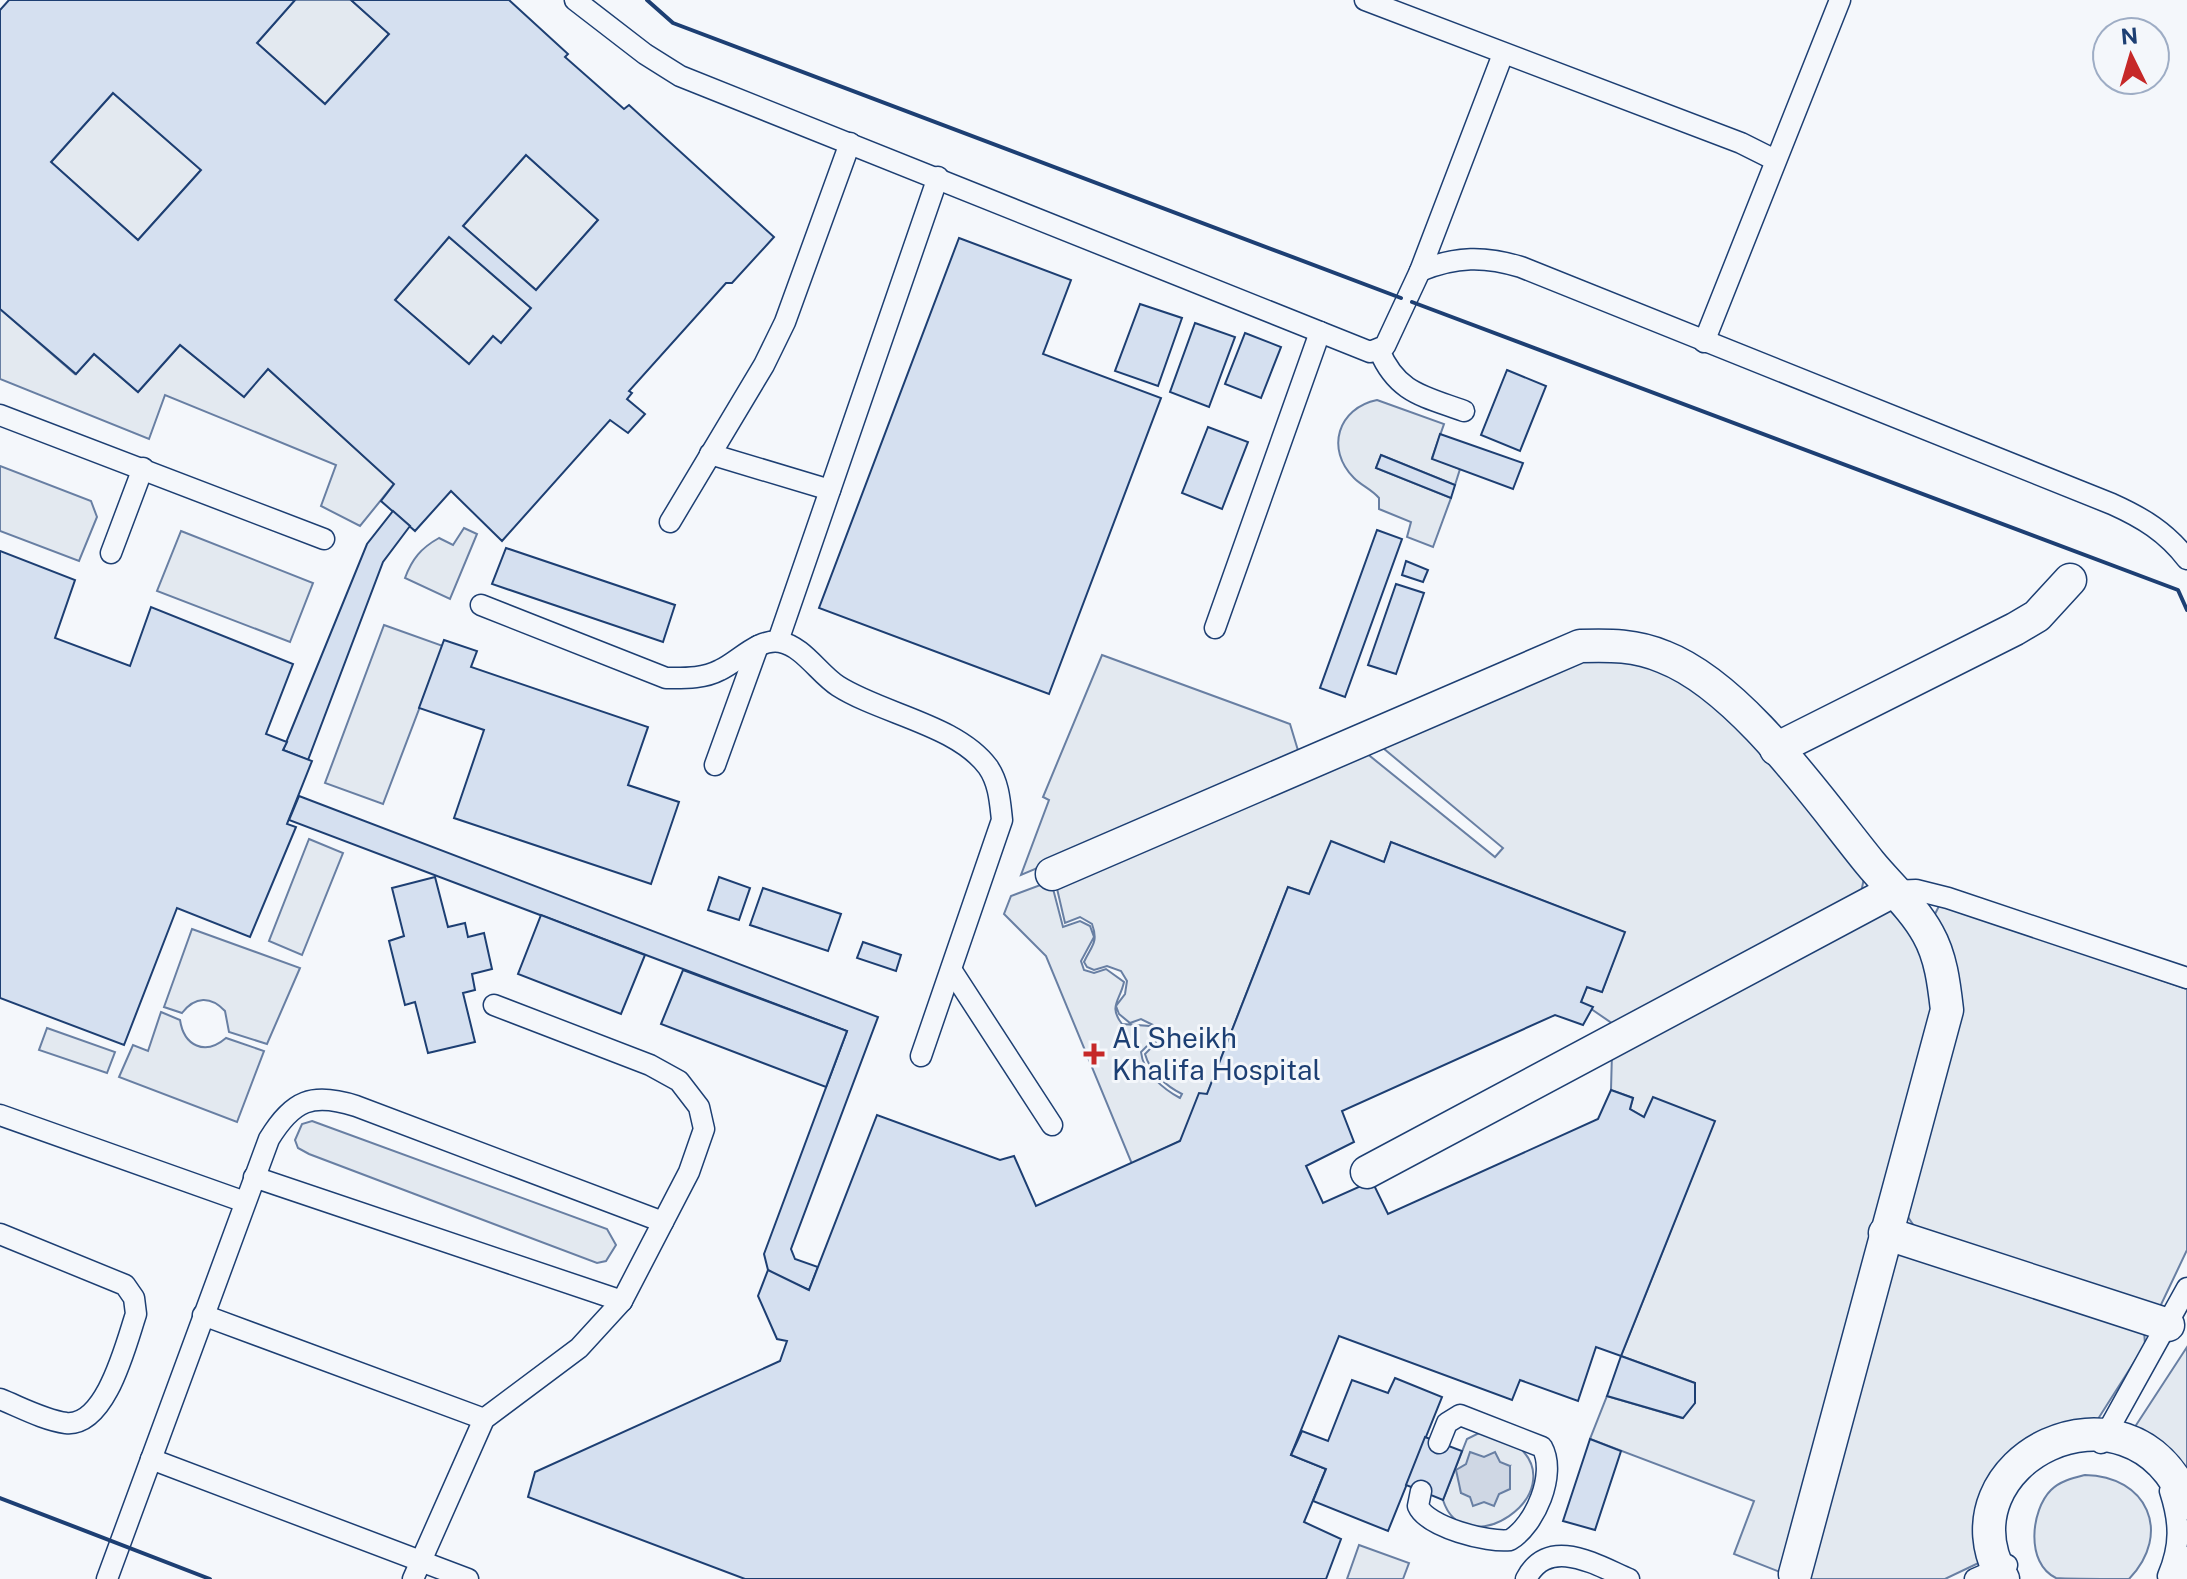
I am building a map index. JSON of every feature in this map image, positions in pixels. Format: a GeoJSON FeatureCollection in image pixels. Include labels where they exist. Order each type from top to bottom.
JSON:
{"type":"FeatureCollection","features":[{"type":"Feature","properties":{"kind":"street"},"geometry":{"type":"LineString","coordinates":[[1776,749],[2015,629],[2037,616],[2070,580]]}},
{"type":"Feature","properties":{"kind":"street"},"geometry":{"type":"LineString","coordinates":[[1052,874],[1580,646],[1624,645],[1666,657],[1722,695],[1776,749],[1928,933],[1942,971],[1947,1010],[1795,1574]]}},
{"type":"Feature","properties":{"kind":"street"},"geometry":{"type":"LineString","coordinates":[[1367,1172],[1893,891]]}},
{"type":"Feature","properties":{"kind":"street"},"geometry":{"type":"LineString","coordinates":[[1885,1233],[2168,1325]]}},
{"type":"Feature","properties":{"kind":"street"},"geometry":{"type":"LineString","coordinates":[[2000,1574],[1991,1540],[1993,1510],[2004,1482],[2023,1459],[2048,1442],[2076,1434],[2135,1442],[2160,1459],[2179,1482],[2187,1503]]}},
{"type":"Feature","properties":{"kind":"street"},"geometry":{"type":"LineString","coordinates":[[2180,1579],[2187,1563]]}},
{"type":"Feature","properties":{"kind":"lane"},"geometry":{"type":"LineString","coordinates":[[575,0],[645,54],[680,76],[1370,352],[1385,346],[1420,271],[1503,54]]}},
{"type":"Feature","properties":{"kind":"lane"},"geometry":{"type":"LineString","coordinates":[[1365,0],[1741,143],[1775,160]]}},
{"type":"Feature","properties":{"kind":"lane"},"geometry":{"type":"LineString","coordinates":[[1704,342],[1840,0]]}},
{"type":"Feature","properties":{"kind":"lane"},"geometry":{"type":"LineString","coordinates":[[670,522],[764,365],[785,322],[850,143]]}},
{"type":"Feature","properties":{"kind":"lane"},"geometry":{"type":"LineString","coordinates":[[778,641],[938,177]]}},
{"type":"Feature","properties":{"kind":"lane"},"geometry":{"type":"LineString","coordinates":[[1420,271],[1445,261],[1496,259],[2112,504],[2144,518],[2172,540],[2187,559]]}},
{"type":"Feature","properties":{"kind":"lane"},"geometry":{"type":"LineString","coordinates":[[1215,628],[1320,332]]}},
{"type":"Feature","properties":{"kind":"lane"},"geometry":{"type":"LineString","coordinates":[[1379,350],[1387,370],[1401,386],[1464,411]]}},
{"type":"Feature","properties":{"kind":"lane"},"geometry":{"type":"LineString","coordinates":[[0,415],[324,539]]}},
{"type":"Feature","properties":{"kind":"lane"},"geometry":{"type":"LineString","coordinates":[[710,454],[830,490]]}},
{"type":"Feature","properties":{"kind":"lane"},"geometry":{"type":"LineString","coordinates":[[111,553],[143,468]]}},
{"type":"Feature","properties":{"kind":"lane"},"geometry":{"type":"LineString","coordinates":[[481,605],[666,678],[692,678],[718,672],[758,646],[778,641],[796,649],[836,685],[961,744],[990,769],[1000,794],[1002,820],[921,1056]]}},
{"type":"Feature","properties":{"kind":"lane"},"geometry":{"type":"LineString","coordinates":[[715,765],[758,646]]}},
{"type":"Feature","properties":{"kind":"lane"},"geometry":{"type":"LineString","coordinates":[[1893,891],[1916,890],[1948,898],[2187,978]]}},
{"type":"Feature","properties":{"kind":"lane"},"geometry":{"type":"LineString","coordinates":[[952,971],[1052,1125]]}},
{"type":"Feature","properties":{"kind":"lane"},"geometry":{"type":"LineString","coordinates":[[417,1570],[484,1419],[579,1348],[622,1301],[698,1153],[704,1129],[699,1107],[679,1081],[650,1065],[494,1005]]}},
{"type":"Feature","properties":{"kind":"lane"},"geometry":{"type":"LineString","coordinates":[[107,1579],[269,1139],[282,1118],[303,1102],[329,1097],[663,1222]]}},
{"type":"Feature","properties":{"kind":"lane"},"geometry":{"type":"LineString","coordinates":[[0,1115],[245,1202]]}},
{"type":"Feature","properties":{"kind":"lane"},"geometry":{"type":"LineString","coordinates":[[254,1177],[622,1301]]}},
{"type":"Feature","properties":{"kind":"lane"},"geometry":{"type":"LineString","coordinates":[[0,1234],[125,1285],[134,1298],[136,1314],[98,1409],[84,1420],[67,1423],[0,1399]]}},
{"type":"Feature","properties":{"kind":"lane"},"geometry":{"type":"LineString","coordinates":[[2166,1579],[2179,1547],[2179,1518],[2170,1491],[2153,1468],[2104,1438],[2187,1288]]}},
{"type":"Feature","properties":{"kind":"lane"},"geometry":{"type":"LineString","coordinates":[[203,1315],[484,1419]]}},
{"type":"Feature","properties":{"kind":"lane"},"geometry":{"type":"LineString","coordinates":[[1421,1491],[1418,1506],[1429,1520],[1498,1542],[1521,1534],[1529,1524],[1548,1470],[1548,1458],[1542,1447],[1460,1415],[1447,1423],[1439,1443]]}},
{"type":"Feature","properties":{"kind":"lane"},"geometry":{"type":"LineString","coordinates":[[151,1459],[417,1570],[468,1579]]}},
{"type":"Feature","properties":{"kind":"lane"},"geometry":{"type":"LineString","coordinates":[[1521,1534],[1542,1559]]}},
{"type":"Feature","properties":{"kind":"lane"},"geometry":{"type":"LineString","coordinates":[[1526,1579],[1542,1559],[1559,1554],[1578,1557],[1629,1579]]}},
{"type":"Feature","properties":{"kind":"shaded area"},"geometry":{"type":"Polygon","coordinates":[[[295,0],[351,0],[389,34],[325,104],[257,43],[295,0]]]}},
{"type":"Feature","properties":{"kind":"shaded area"},"geometry":{"type":"Polygon","coordinates":[[[113,93],[201,170],[138,240],[51,162],[113,93]]]}},
{"type":"Feature","properties":{"kind":"shaded area"},"geometry":{"type":"Polygon","coordinates":[[[526,155],[598,220],[536,290],[463,226],[526,155]]]}},
{"type":"Feature","properties":{"kind":"shaded area"},"geometry":{"type":"Polygon","coordinates":[[[449,237],[531,308],[501,343],[469,364],[395,300],[449,237]]]}},
{"type":"Feature","properties":{"kind":"shaded area"},"geometry":{"type":"Polygon","coordinates":[[[0,309],[75,374],[94,354],[138,392],[180,345],[243,396],[268,369],[394,484],[360,526],[321,506],[336,465],[165,395],[149,439],[0,379],[0,309]]]}},
{"type":"Feature","properties":{"kind":"shaded area"},"geometry":{"type":"Polygon","coordinates":[[[1377,400],[1444,424],[1432,458],[1460,469],[1455,485],[1381,455],[1376,468],[1451,498],[1433,547],[1407,537],[1411,522],[1379,509],[1379,498],[1354,478],[1340,455],[1338,443],[1345,421],[1353,411],[1377,400]]]}},
{"type":"Feature","properties":{"kind":"shaded area"},"geometry":{"type":"Polygon","coordinates":[[[0,466],[91,501],[97,517],[79,561],[0,531],[0,466]]]}},
{"type":"Feature","properties":{"kind":"shaded area"},"geometry":{"type":"Polygon","coordinates":[[[464,528],[477,534],[450,599],[405,578],[422,550],[439,538],[453,545],[464,528]]]}},
{"type":"Feature","properties":{"kind":"shaded area"},"geometry":{"type":"Polygon","coordinates":[[[181,531],[313,583],[290,642],[157,591],[181,531]]]}},
{"type":"Feature","properties":{"kind":"shaded area"},"geometry":{"type":"Polygon","coordinates":[[[384,625],[443,646],[383,804],[325,783],[384,625]]]}},
{"type":"Feature","properties":{"kind":"shaded area"},"geometry":{"type":"Polygon","coordinates":[[[1587,652],[1670,669],[1741,720],[1865,873],[1861,893],[1619,1028],[1581,1002],[1587,987],[1602,992],[1624,932],[1391,842],[1384,862],[1309,894],[1288,887],[1207,1094],[1180,1141],[1132,1164],[1046,956],[1004,914],[1011,896],[1051,881],[1063,927],[1080,921],[1090,926],[1094,937],[1092,924],[1080,917],[1065,923],[1055,880],[1360,748],[1495,857],[1503,848],[1377,743],[1587,652]],[[1094,937],[1081,961],[1084,970],[1094,973],[1106,969],[1124,982],[1115,1008],[1118,1018],[1122,1024],[1150,1026],[1152,1041],[1141,1052],[1143,1059],[1155,1079],[1180,1098],[1182,1094],[1159,1078],[1147,1061],[1145,1054],[1156,1043],[1153,1025],[1141,1019],[1130,1023],[1119,1014],[1116,1006],[1125,994],[1127,981],[1121,971],[1107,966],[1094,970],[1084,962],[1094,937]]]}},
{"type":"Feature","properties":{"kind":"shaded area"},"geometry":{"type":"Polygon","coordinates":[[[1102,655],[1290,724],[1300,757],[1021,875],[1049,800],[1043,797],[1102,655]]]}},
{"type":"Feature","properties":{"kind":"shaded area"},"geometry":{"type":"Polygon","coordinates":[[[309,839],[343,853],[302,955],[269,941],[309,839]]]}},
{"type":"Feature","properties":{"kind":"shaded area"},"geometry":{"type":"Polygon","coordinates":[[[1940,904],[2187,989],[2187,1250],[2158,1311],[1918,1232],[1906,1214],[1956,1004],[1930,924],[1940,904]]]}},
{"type":"Feature","properties":{"kind":"shaded area"},"geometry":{"type":"Polygon","coordinates":[[[1887,910],[1895,912],[1928,952],[1937,1004],[1785,1574],[1734,1554],[1754,1501],[1590,1439],[1607,1396],[1682,1418],[1695,1403],[1695,1383],[1621,1356],[1714,1122],[1644,1117],[1630,1109],[1633,1098],[1611,1090],[1612,1052],[1887,910]]]}},
{"type":"Feature","properties":{"kind":"shaded area"},"geometry":{"type":"Polygon","coordinates":[[[192,929],[300,968],[267,1044],[229,1032],[225,1011],[209,1001],[192,1003],[182,1013],[164,1007],[192,929]]]}},
{"type":"Feature","properties":{"kind":"shaded area"},"geometry":{"type":"Polygon","coordinates":[[[161,1012],[180,1020],[186,1036],[197,1046],[211,1046],[226,1038],[264,1051],[237,1122],[119,1077],[133,1045],[148,1051],[161,1012]]]}},
{"type":"Feature","properties":{"kind":"shaded area"},"geometry":{"type":"Polygon","coordinates":[[[47,1028],[115,1052],[107,1073],[39,1050],[47,1028]]]}},
{"type":"Feature","properties":{"kind":"shaded area"},"geometry":{"type":"Polygon","coordinates":[[[312,1121],[607,1229],[616,1245],[606,1261],[597,1263],[309,1154],[298,1148],[295,1140],[302,1124],[312,1121]]]}},
{"type":"Feature","properties":{"kind":"shaded area"},"geometry":{"type":"Polygon","coordinates":[[[1907,1251],[2144,1329],[2145,1345],[2091,1430],[2033,1446],[1987,1559],[1945,1579],[1803,1579],[1895,1257],[1907,1251]]]}},
{"type":"Feature","properties":{"kind":"shaded area"},"geometry":{"type":"Polygon","coordinates":[[[2187,1347],[2187,1483],[2129,1436],[2187,1347]]]}},
{"type":"Feature","properties":{"kind":"shaded area"},"geometry":{"type":"Polygon","coordinates":[[[1483,1431],[1506,1439],[1518,1446],[1531,1465],[1532,1484],[1524,1502],[1509,1516],[1490,1525],[1471,1526],[1455,1519],[1443,1500],[1467,1439],[1483,1431]],[[1510,1466],[1460,1481],[1461,1493],[1499,1494],[1510,1466]]]}},
{"type":"Feature","properties":{"kind":"shaded area"},"geometry":{"type":"Polygon","coordinates":[[[1470,1452],[1484,1457],[1495,1452],[1500,1462],[1510,1466],[1510,1489],[1499,1494],[1494,1506],[1484,1502],[1473,1506],[1470,1497],[1461,1493],[1456,1470],[1466,1464],[1470,1452]]]}},
{"type":"Feature","properties":{"kind":"shaded area"},"geometry":{"type":"Polygon","coordinates":[[[2085,1475],[2124,1485],[2138,1496],[2147,1510],[2151,1526],[2149,1543],[2142,1561],[2129,1579],[2056,1578],[2039,1561],[2034,1536],[2044,1499],[2058,1484],[2085,1475]]]}},
{"type":"Feature","properties":{"kind":"shaded area"},"geometry":{"type":"Polygon","coordinates":[[[1359,1545],[1409,1563],[1403,1579],[1347,1579],[1359,1545]]]}},
{"type":"Feature","properties":{"kind":"building"},"geometry":{"type":"Polygon","coordinates":[[[9,0],[295,0],[257,43],[325,104],[389,34],[351,0],[509,0],[568,54],[565,57],[624,109],[629,105],[774,237],[732,283],[726,283],[629,391],[632,393],[627,399],[645,414],[628,433],[610,420],[502,541],[451,491],[415,531],[381,501],[394,484],[268,369],[244,397],[180,345],[138,392],[94,354],[76,374],[0,309],[0,10],[9,0]],[[113,93],[51,162],[138,240],[201,170],[113,93]],[[526,155],[463,226],[536,290],[598,220],[526,155]],[[449,237],[395,300],[469,364],[493,336],[501,343],[531,308],[449,237]]]}},
{"type":"Feature","properties":{"kind":"building"},"geometry":{"type":"Polygon","coordinates":[[[959,238],[1071,280],[1043,354],[1161,398],[1049,694],[819,608],[959,238]]]}},
{"type":"Feature","properties":{"kind":"building"},"geometry":{"type":"Polygon","coordinates":[[[1140,304],[1182,318],[1158,386],[1115,371],[1140,304]]]}},
{"type":"Feature","properties":{"kind":"building"},"geometry":{"type":"Polygon","coordinates":[[[1195,323],[1235,337],[1209,407],[1170,392],[1195,323]]]}},
{"type":"Feature","properties":{"kind":"building"},"geometry":{"type":"Polygon","coordinates":[[[1245,333],[1281,347],[1261,398],[1225,384],[1245,333]]]}},
{"type":"Feature","properties":{"kind":"building"},"geometry":{"type":"Polygon","coordinates":[[[1507,370],[1546,386],[1520,451],[1481,435],[1507,370]]]}},
{"type":"Feature","properties":{"kind":"building"},"geometry":{"type":"Polygon","coordinates":[[[1208,427],[1248,442],[1222,509],[1182,493],[1208,427]]]}},
{"type":"Feature","properties":{"kind":"building"},"geometry":{"type":"Polygon","coordinates":[[[1440,434],[1523,463],[1513,489],[1432,459],[1440,434]]]}},
{"type":"Feature","properties":{"kind":"building"},"geometry":{"type":"Polygon","coordinates":[[[1381,455],[1455,485],[1451,498],[1376,468],[1381,455]]]}},
{"type":"Feature","properties":{"kind":"building"},"geometry":{"type":"Polygon","coordinates":[[[393,511],[410,526],[383,562],[308,760],[283,750],[367,544],[393,511]]]}},
{"type":"Feature","properties":{"kind":"building"},"geometry":{"type":"Polygon","coordinates":[[[1377,530],[1402,539],[1345,697],[1320,688],[1377,530]]]}},
{"type":"Feature","properties":{"kind":"building"},"geometry":{"type":"Polygon","coordinates":[[[506,548],[675,605],[663,642],[492,584],[506,548]]]}},
{"type":"Feature","properties":{"kind":"building"},"geometry":{"type":"Polygon","coordinates":[[[0,551],[75,580],[55,638],[130,666],[151,607],[293,664],[266,734],[287,742],[283,750],[312,761],[287,824],[296,827],[250,937],[177,908],[124,1045],[0,998],[0,551]]]}},
{"type":"Feature","properties":{"kind":"building"},"geometry":{"type":"Polygon","coordinates":[[[1406,561],[1428,570],[1423,582],[1402,575],[1406,561]]]}},
{"type":"Feature","properties":{"kind":"building"},"geometry":{"type":"Polygon","coordinates":[[[1396,584],[1424,593],[1396,674],[1368,665],[1396,584]]]}},
{"type":"Feature","properties":{"kind":"building"},"geometry":{"type":"Polygon","coordinates":[[[444,640],[477,651],[471,667],[648,727],[628,785],[679,802],[651,884],[454,818],[484,730],[419,708],[444,640]]]}},
{"type":"Feature","properties":{"kind":"building"},"geometry":{"type":"Polygon","coordinates":[[[299,796],[878,1017],[791,1249],[795,1259],[818,1267],[809,1290],[774,1275],[768,1270],[764,1254],[847,1031],[289,820],[299,796]]]}},
{"type":"Feature","properties":{"kind":"building"},"geometry":{"type":"Polygon","coordinates":[[[1331,841],[1384,862],[1391,842],[1625,932],[1602,992],[1587,987],[1581,1002],[1593,1007],[1583,1025],[1555,1015],[1342,1111],[1354,1142],[1306,1166],[1323,1203],[1372,1181],[1388,1214],[1598,1119],[1611,1090],[1633,1098],[1630,1109],[1644,1117],[1653,1097],[1715,1121],[1621,1356],[1596,1347],[1578,1401],[1520,1380],[1512,1400],[1339,1336],[1291,1455],[1326,1469],[1304,1522],[1341,1539],[1326,1579],[745,1579],[528,1497],[535,1472],[780,1361],[787,1341],[777,1339],[758,1296],[768,1270],[809,1290],[877,1115],[1000,1160],[1014,1156],[1036,1206],[1180,1141],[1199,1093],[1207,1094],[1288,887],[1309,894],[1331,841]]]}},
{"type":"Feature","properties":{"kind":"building"},"geometry":{"type":"Polygon","coordinates":[[[435,877],[448,927],[465,923],[468,937],[484,933],[492,969],[472,974],[475,990],[463,993],[475,1042],[428,1053],[415,1002],[405,1005],[389,941],[404,936],[392,888],[435,877]]]}},
{"type":"Feature","properties":{"kind":"building"},"geometry":{"type":"Polygon","coordinates":[[[719,877],[750,888],[739,920],[708,910],[719,877]]]}},
{"type":"Feature","properties":{"kind":"building"},"geometry":{"type":"Polygon","coordinates":[[[763,888],[841,914],[828,951],[750,925],[763,888]]]}},
{"type":"Feature","properties":{"kind":"building"},"geometry":{"type":"Polygon","coordinates":[[[541,915],[645,955],[621,1014],[518,974],[541,915]]]}},
{"type":"Feature","properties":{"kind":"building"},"geometry":{"type":"Polygon","coordinates":[[[863,942],[901,955],[896,971],[857,958],[863,942]]]}},
{"type":"Feature","properties":{"kind":"building"},"geometry":{"type":"Polygon","coordinates":[[[683,970],[847,1031],[826,1087],[661,1024],[683,970]]]}},
{"type":"Feature","properties":{"kind":"building"},"geometry":{"type":"Polygon","coordinates":[[[1621,1356],[1695,1383],[1695,1403],[1683,1418],[1607,1396],[1621,1356]]]}},
{"type":"Feature","properties":{"kind":"building"},"geometry":{"type":"Polygon","coordinates":[[[1395,1378],[1442,1397],[1388,1531],[1313,1501],[1326,1469],[1291,1455],[1302,1431],[1328,1441],[1352,1380],[1388,1393],[1395,1378]]]}},
{"type":"Feature","properties":{"kind":"building"},"geometry":{"type":"Polygon","coordinates":[[[1425,1437],[1462,1451],[1443,1500],[1406,1485],[1425,1437]]]}},
{"type":"Feature","properties":{"kind":"building"},"geometry":{"type":"Polygon","coordinates":[[[1590,1439],[1621,1451],[1595,1530],[1563,1521],[1590,1439]]]}},
{"type":"Feature","properties":{"kind":"wall"},"geometry":{"type":"LineString","coordinates":[[647,0],[673,23],[1401,298]]}},
{"type":"Feature","properties":{"kind":"wall"},"geometry":{"type":"LineString","coordinates":[[1412,302],[2178,590],[2187,610]]}},
{"type":"Feature","properties":{"kind":"wall"},"geometry":{"type":"LineString","coordinates":[[0,1498],[210,1579]]}},
{"type":"Feature","properties":{"kind":"place","name":"Al Sheikh Khalifa Hospital"},"geometry":{"type":"Point","coordinates":[1094,1054]}}]}
